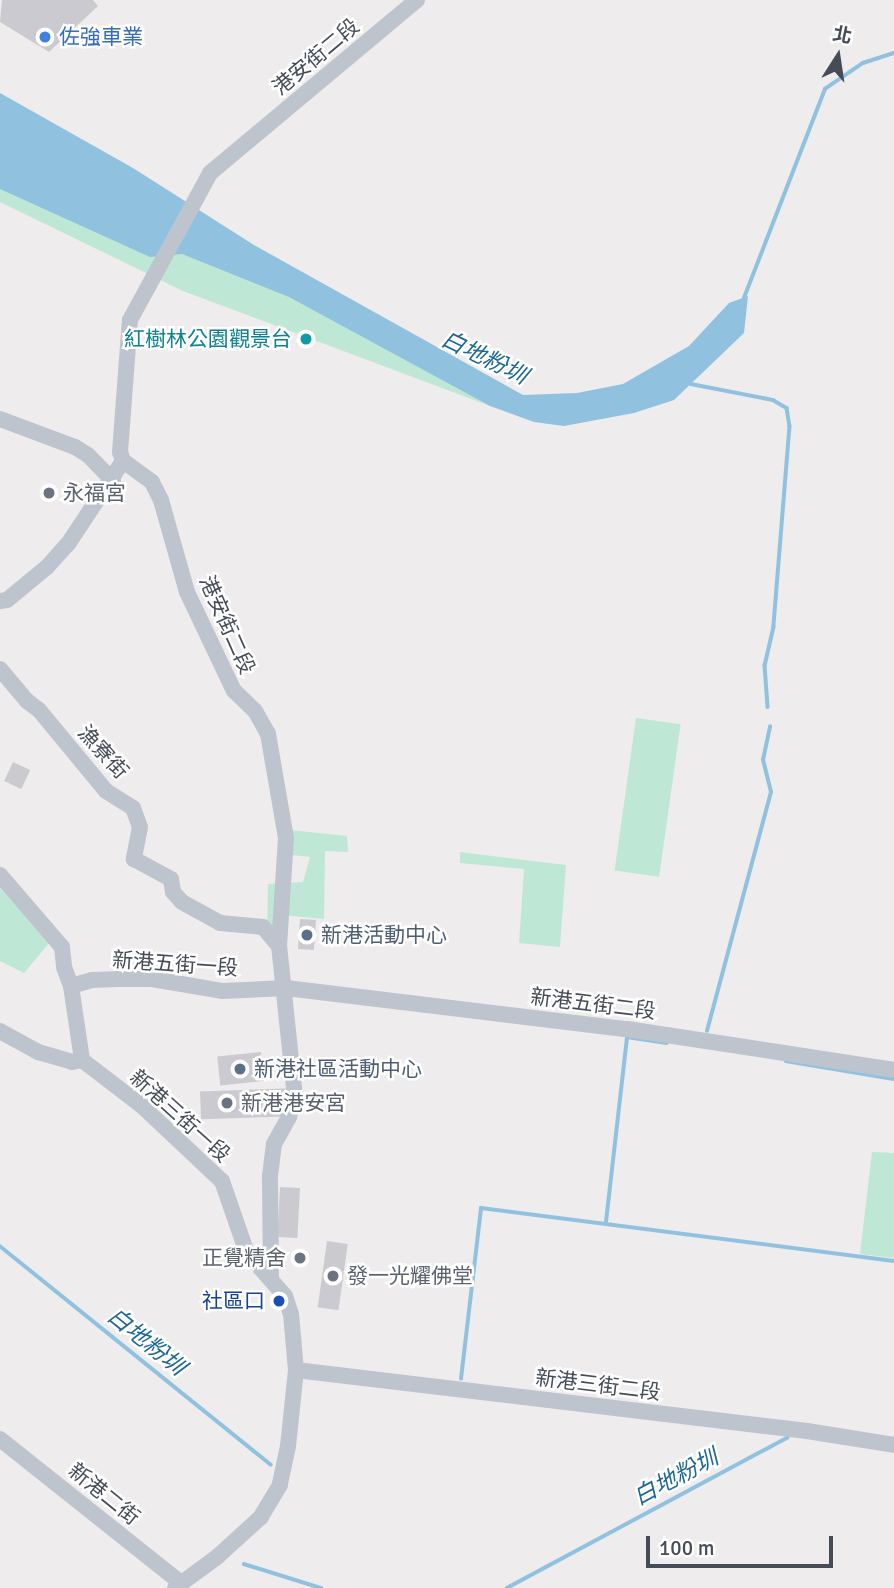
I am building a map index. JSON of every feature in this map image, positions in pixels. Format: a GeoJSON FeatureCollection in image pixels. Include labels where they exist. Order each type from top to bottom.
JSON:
{"type":"FeatureCollection","features":[{"type":"Feature","properties":{"kind":"street","name":"港安街二段"},"geometry":{"type":"LineString","coordinates":[[271,1278],[270,1176],[274,1144],[289,1117],[294,1088],[286,988],[279,946],[286,838],[268,734],[255,711],[234,691],[187,592],[162,500],[152,482],[124,461],[120,452],[130,320],[210,173],[417,0]]}},
{"type":"Feature","properties":{"kind":"street"},"geometry":{"type":"LineString","coordinates":[[0,419],[75,447],[88,455],[113,481]]}},
{"type":"Feature","properties":{"kind":"street"},"geometry":{"type":"LineString","coordinates":[[0,601],[7,600],[68,544],[124,461]]}},
{"type":"Feature","properties":{"kind":"street","name":"漁寮街"},"geometry":{"type":"LineString","coordinates":[[0,669],[27,701],[39,710],[106,791],[133,808],[140,827],[134,859],[171,879],[173,892],[181,902],[220,923],[262,927],[279,946]]}},
{"type":"Feature","properties":{"kind":"street"},"geometry":{"type":"LineString","coordinates":[[0,875],[62,947],[82,1060]]}},
{"type":"Feature","properties":{"kind":"street","name":"新港五街一段"},"geometry":{"type":"LineString","coordinates":[[71,986],[92,980],[117,978],[152,979],[222,991],[286,988]]}},
{"type":"Feature","properties":{"kind":"street","name":"新港五街二段"},"geometry":{"type":"LineString","coordinates":[[286,988],[627,1029],[894,1070]]}},
{"type":"Feature","properties":{"kind":"street","name":"新港三街一段"},"geometry":{"type":"LineString","coordinates":[[0,1031],[38,1052],[72,1062],[82,1060],[142,1106],[222,1181],[247,1253],[285,1296],[291,1314],[296,1370],[288,1446],[280,1485],[269,1508],[217,1557],[178,1585]]}},
{"type":"Feature","properties":{"kind":"street","name":"新港三街二段"},"geometry":{"type":"LineString","coordinates":[[296,1370],[807,1431],[894,1445]]}},
{"type":"Feature","properties":{"kind":"street","name":"新港二街"},"geometry":{"type":"LineString","coordinates":[[0,1439],[178,1585]]}},
{"type":"Feature","properties":{"kind":"green space"},"geometry":{"type":"Polygon","coordinates":[[[0,133],[293,282],[490,406],[183,291],[0,202],[0,133]]]}},
{"type":"Feature","properties":{"kind":"green space"},"geometry":{"type":"Polygon","coordinates":[[[636,718],[681,724],[659,877],[615,871],[636,718]]]}},
{"type":"Feature","properties":{"kind":"green space"},"geometry":{"type":"Polygon","coordinates":[[[290,830],[347,836],[348,852],[325,851],[324,919],[282,915],[267,939],[268,884],[303,882],[310,857],[292,855],[290,830]]]}},
{"type":"Feature","properties":{"kind":"green space"},"geometry":{"type":"Polygon","coordinates":[[[460,852],[566,865],[560,947],[519,943],[524,869],[460,863],[460,852]]]}},
{"type":"Feature","properties":{"kind":"green space"},"geometry":{"type":"Polygon","coordinates":[[[0,888],[50,942],[24,973],[0,961],[0,888]]]}},
{"type":"Feature","properties":{"kind":"green space"},"geometry":{"type":"Polygon","coordinates":[[[872,1152],[894,1153],[894,1258],[860,1254],[872,1152]]]}},
{"type":"Feature","properties":{"kind":"water"},"geometry":{"type":"Polygon","coordinates":[[[0,93],[133,168],[254,245],[523,395],[577,393],[623,384],[689,346],[729,303],[748,296],[744,333],[674,400],[634,413],[564,426],[534,422],[490,406],[289,297],[182,254],[150,257],[0,189],[0,93]]]}},
{"type":"Feature","properties":{"kind":"building","name":"佐強車業"},"geometry":{"type":"Polygon","coordinates":[[[2,0],[93,0],[98,6],[49,52],[0,22],[2,0]]]}},
{"type":"Feature","properties":{"kind":"building","name":"永福宮"},"geometry":{"type":"Polygon","coordinates":[[[45,485],[58,493],[53,501],[40,493],[45,485]]]}},
{"type":"Feature","properties":{"kind":"building"},"geometry":{"type":"Polygon","coordinates":[[[13,762],[30,770],[21,789],[4,781],[13,762]]]}},
{"type":"Feature","properties":{"kind":"building","name":"新港活動中心"},"geometry":{"type":"Polygon","coordinates":[[[300,919],[316,920],[314,950],[298,949],[300,919]]]}},
{"type":"Feature","properties":{"kind":"building","name":"新港社區活動中心"},"geometry":{"type":"Polygon","coordinates":[[[261,1052],[264,1081],[220,1085],[217,1057],[261,1052]]]}},
{"type":"Feature","properties":{"kind":"building"},"geometry":{"type":"Polygon","coordinates":[[[297,1088],[298,1116],[201,1119],[200,1091],[297,1088]]]}},
{"type":"Feature","properties":{"kind":"building"},"geometry":{"type":"Polygon","coordinates":[[[280,1187],[300,1188],[297,1238],[277,1237],[280,1187]]]}},
{"type":"Feature","properties":{"kind":"building","name":"發一光耀佛堂"},"geometry":{"type":"Polygon","coordinates":[[[327,1241],[348,1244],[338,1310],[318,1307],[327,1241]]]}},
{"type":"Feature","properties":{"kind":"waterway","name":"白地粉圳"},"geometry":{"type":"LineString","coordinates":[[744,298],[825,89],[863,63],[894,53]]}},
{"type":"Feature","properties":{"kind":"waterway"},"geometry":{"type":"LineString","coordinates":[[691,384],[773,400],[787,408],[790,426],[774,627],[765,665],[768,707]]}},
{"type":"Feature","properties":{"kind":"waterway"},"geometry":{"type":"LineString","coordinates":[[707,1031],[771,792],[763,760],[770,727]]}},
{"type":"Feature","properties":{"kind":"waterway"},"geometry":{"type":"LineString","coordinates":[[606,1222],[627,1037],[667,1043]]}},
{"type":"Feature","properties":{"kind":"waterway"},"geometry":{"type":"LineString","coordinates":[[786,1061],[894,1079]]}},
{"type":"Feature","properties":{"kind":"waterway"},"geometry":{"type":"LineString","coordinates":[[461,1379],[481,1208],[894,1261]]}},
{"type":"Feature","properties":{"kind":"waterway","name":"白地粉圳"},"geometry":{"type":"LineString","coordinates":[[0,1246],[271,1465]]}},
{"type":"Feature","properties":{"kind":"waterway","name":"白地粉圳"},"geometry":{"type":"LineString","coordinates":[[507,1588],[787,1438]]}},
{"type":"Feature","properties":{"kind":"waterway","name":"白地粉圳"},"geometry":{"type":"LineString","coordinates":[[244,1564],[321,1588]]}},
{"type":"Feature","properties":{"kind":"place","name":"佐強車業"},"geometry":{"type":"Point","coordinates":[45,37]}},
{"type":"Feature","properties":{"kind":"place","name":"紅樹林公園觀景台"},"geometry":{"type":"Point","coordinates":[306,339]}},
{"type":"Feature","properties":{"kind":"place","name":"永福宮"},"geometry":{"type":"Point","coordinates":[49,493]}},
{"type":"Feature","properties":{"kind":"place","name":"新港活動中心"},"geometry":{"type":"Point","coordinates":[307,935]}},
{"type":"Feature","properties":{"kind":"place","name":"新港社區活動中心"},"geometry":{"type":"Point","coordinates":[240,1069]}},
{"type":"Feature","properties":{"kind":"place","name":"新港港安宮"},"geometry":{"type":"Point","coordinates":[227,1103]}},
{"type":"Feature","properties":{"kind":"place","name":"正覺精舍"},"geometry":{"type":"Point","coordinates":[300,1258]}},
{"type":"Feature","properties":{"kind":"place","name":"發一光耀佛堂"},"geometry":{"type":"Point","coordinates":[333,1276]}},
{"type":"Feature","properties":{"kind":"place","name":"社區口"},"geometry":{"type":"Point","coordinates":[279,1301]}}]}
